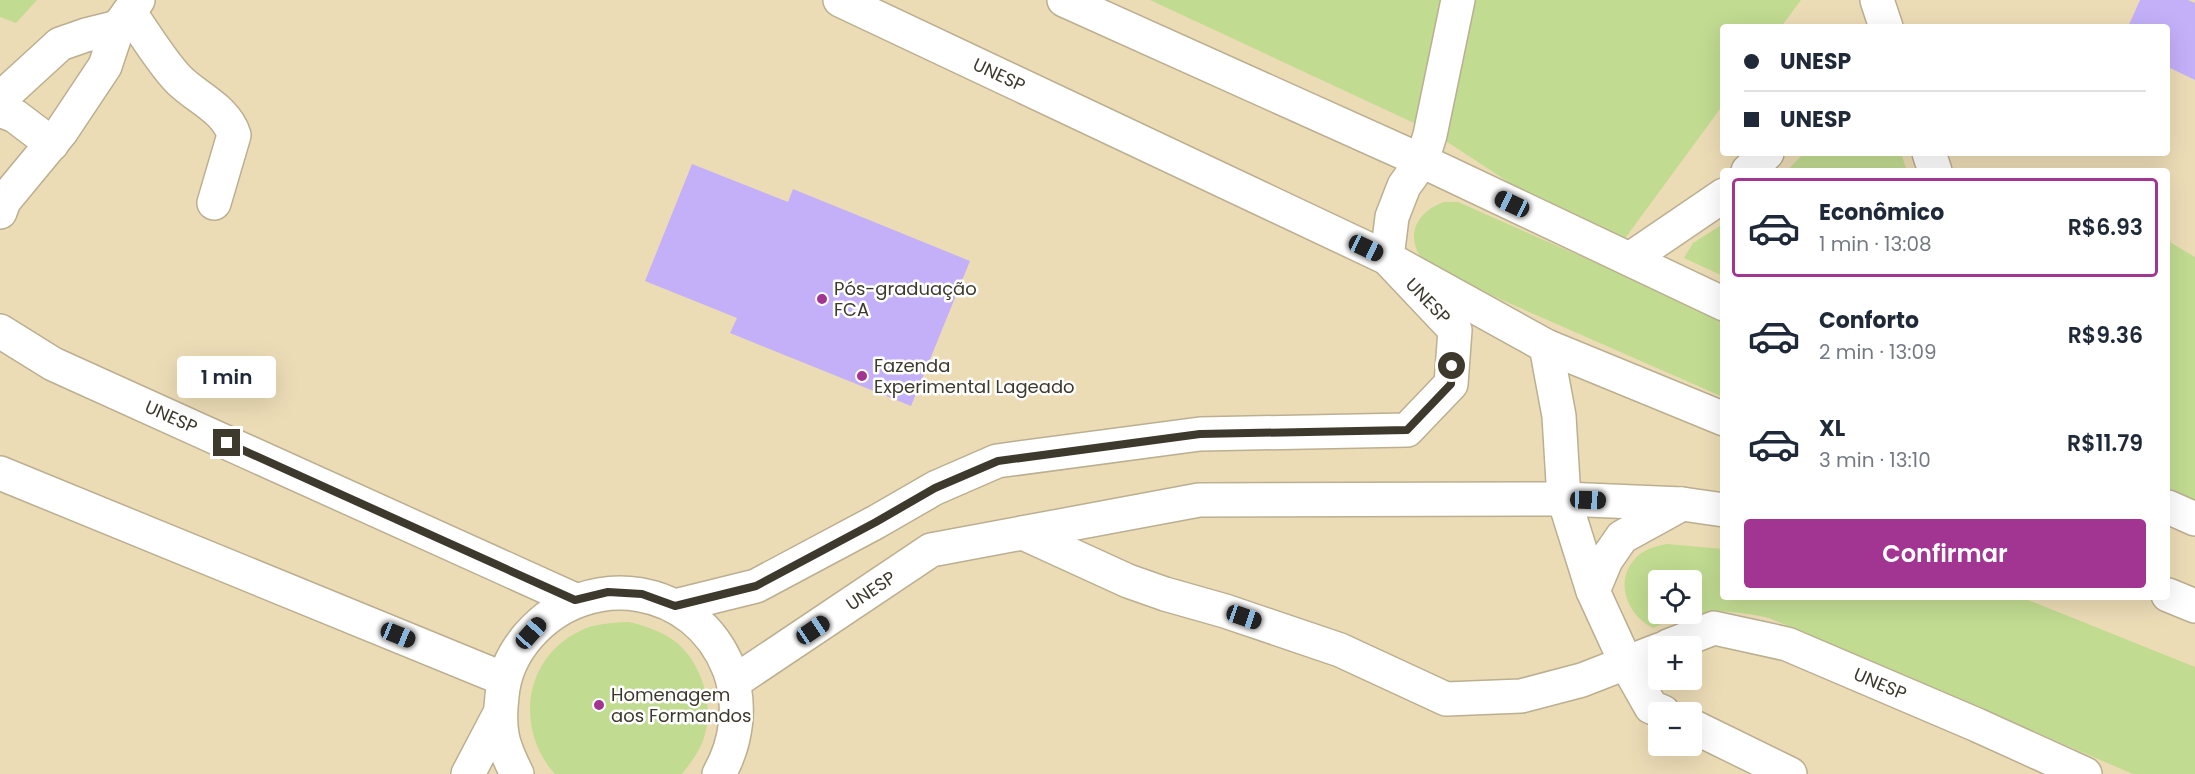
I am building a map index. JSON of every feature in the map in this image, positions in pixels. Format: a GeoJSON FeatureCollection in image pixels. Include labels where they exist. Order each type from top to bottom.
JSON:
{"type":"FeatureCollection","features":[{"type":"Feature","properties":{"kind":"street","name":"UNESP"},"geometry":{"type":"LineString","coordinates":[[840,0],[1387,258],[1546,346],[1720,418]]}},
{"type":"Feature","properties":{"kind":"street"},"geometry":{"type":"LineString","coordinates":[[1064,0],[1422,161],[1720,302]]}},
{"type":"Feature","properties":{"kind":"street"},"geometry":{"type":"LineString","coordinates":[[1387,258],[1392,218],[1404,186],[1422,161],[1430,135],[1458,0]]}},
{"type":"Feature","properties":{"kind":"street"},"geometry":{"type":"LineString","coordinates":[[0,99],[60,44],[129,13]]}},
{"type":"Feature","properties":{"kind":"street"},"geometry":{"type":"LineString","coordinates":[[5,194],[52,144],[105,66],[129,13]]}},
{"type":"Feature","properties":{"kind":"street"},"geometry":{"type":"LineString","coordinates":[[129,13],[178,79],[222,115],[231,126],[234,135],[214,203]]}},
{"type":"Feature","properties":{"kind":"street"},"geometry":{"type":"LineString","coordinates":[[0,110],[15,116],[52,144]]}},
{"type":"Feature","properties":{"kind":"street"},"geometry":{"type":"LineString","coordinates":[[1751,168],[1764,156]]}},
{"type":"Feature","properties":{"kind":"street"},"geometry":{"type":"LineString","coordinates":[[1630,260],[1720,198]]}},
{"type":"Feature","properties":{"kind":"street","name":"UNESP"},"geometry":{"type":"LineString","coordinates":[[675,606],[756,586],[935,488],[998,461],[1200,434],[1407,430],[1451,384],[1455,330],[1387,258]]}},
{"type":"Feature","properties":{"kind":"street","name":"UNESP"},"geometry":{"type":"LineString","coordinates":[[0,332],[53,364],[575,600]]}},
{"type":"Feature","properties":{"kind":"street"},"geometry":{"type":"LineString","coordinates":[[1546,346],[1559,416],[1564,499],[1593,591],[1626,663],[1648,702]]}},
{"type":"Feature","properties":{"kind":"street"},"geometry":{"type":"LineString","coordinates":[[0,473],[504,679]]}},
{"type":"Feature","properties":{"kind":"street","name":"UNESP"},"geometry":{"type":"LineString","coordinates":[[734,682],[932,550],[1199,501],[1564,499],[1682,504],[1720,509]]}},
{"type":"Feature","properties":{"kind":"street"},"geometry":{"type":"LineString","coordinates":[[1593,591],[1606,560],[1622,537],[1682,504]]}},
{"type":"Feature","properties":{"kind":"street"},"geometry":{"type":"LineString","coordinates":[[2170,508],[2195,519]]}},
{"type":"Feature","properties":{"kind":"street"},"geometry":{"type":"LineString","coordinates":[[1023,533],[1128,581],[1340,650],[1446,699],[1521,696],[1582,680],[1648,654]]}},
{"type":"Feature","properties":{"kind":"street"},"geometry":{"type":"LineString","coordinates":[[517,774],[505,748],[499,715],[504,679],[519,646],[543,619],[575,600],[608,592],[642,594],[675,606],[702,627],[723,654],[734,682],[737,713],[735,758],[719,774]]}},
{"type":"Feature","properties":{"kind":"street"},"geometry":{"type":"LineString","coordinates":[[2170,596],[2195,606]]}},
{"type":"Feature","properties":{"kind":"street","name":"UNESP"},"geometry":{"type":"LineString","coordinates":[[1694,636],[1714,628],[1787,644],[2085,774]]}},
{"type":"Feature","properties":{"kind":"street"},"geometry":{"type":"LineString","coordinates":[[468,774],[499,715]]}},
{"type":"Feature","properties":{"kind":"street"},"geometry":{"type":"LineString","coordinates":[[1702,731],[1790,774]]}},
{"type":"Feature","properties":{"kind":"shaded area","name":"Fazenda Experimental Lageado"},"geometry":{"type":"Polygon","coordinates":[[[0,0],[2195,0],[2195,774],[0,774],[0,0]]]}},
{"type":"Feature","properties":{"kind":"green space"},"geometry":{"type":"Polygon","coordinates":[[[0,0],[37,0],[16,23],[0,17],[0,0]]]}},
{"type":"Feature","properties":{"kind":"green space"},"geometry":{"type":"Polygon","coordinates":[[[1150,0],[1801,0],[1783,24],[1720,24],[1720,109],[1615,252],[1429,130],[1150,0]]]}},
{"type":"Feature","properties":{"kind":"green space"},"geometry":{"type":"Polygon","coordinates":[[[1801,156],[1902,156],[1906,168],[1790,168],[1801,156]]]}},
{"type":"Feature","properties":{"kind":"green space"},"geometry":{"type":"Polygon","coordinates":[[[1444,202],[1458,202],[1720,318],[1720,396],[1429,268],[1421,258],[1414,239],[1418,221],[1433,207],[1444,202]]]}},
{"type":"Feature","properties":{"kind":"green space"},"geometry":{"type":"Polygon","coordinates":[[[1720,226],[1720,275],[1684,258],[1693,243],[1720,226]]]}},
{"type":"Feature","properties":{"kind":"green space"},"geometry":{"type":"Polygon","coordinates":[[[2170,242],[2195,257],[2195,502],[2170,489],[2170,242]]]}},
{"type":"Feature","properties":{"kind":"green space"},"geometry":{"type":"Polygon","coordinates":[[[1667,544],[1720,549],[1720,600],[2028,600],[2195,667],[2195,774],[2133,774],[1769,618],[1738,613],[1702,613],[1702,570],[1648,570],[1648,624],[1663,624],[1653,628],[1643,621],[1635,613],[1626,594],[1627,573],[1640,554],[1667,544]]]}},
{"type":"Feature","properties":{"kind":"green space"},"geometry":{"type":"Polygon","coordinates":[[[629,622],[653,629],[671,638],[685,651],[699,672],[708,709],[705,734],[701,745],[682,774],[555,774],[542,756],[534,737],[530,717],[531,696],[536,677],[546,659],[561,643],[580,631],[598,625],[629,622]]]}},
{"type":"Feature","properties":{"kind":"building"},"geometry":{"type":"Polygon","coordinates":[[[2140,0],[2188,0],[2195,3],[2195,80],[2170,68],[2170,24],[2129,24],[2140,0]]]}},
{"type":"Feature","properties":{"kind":"building","name":"Pós-graduação FCA"},"geometry":{"type":"Polygon","coordinates":[[[692,164],[788,202],[793,189],[970,261],[911,406],[730,333],[737,318],[645,281],[692,164]]]}},
{"type":"Feature","properties":{"kind":"place","name":"Pós-graduação FCA"},"geometry":{"type":"Point","coordinates":[822,299]}},
{"type":"Feature","properties":{"kind":"place","name":"Fazenda Experimental Lageado"},"geometry":{"type":"Point","coordinates":[862,376]}},
{"type":"Feature","properties":{"kind":"place","name":"Homenagem aos Formandos"},"geometry":{"type":"Point","coordinates":[599,705]}},
{"type":"Feature","properties":{"kind":"route"},"geometry":{"type":"LineString","coordinates":[[227,443],[575,600],[608,592],[642,594],[675,606],[756,586],[935,488],[998,461],[1200,434],[1407,430],[1451,384],[1452,366]]}}]}
